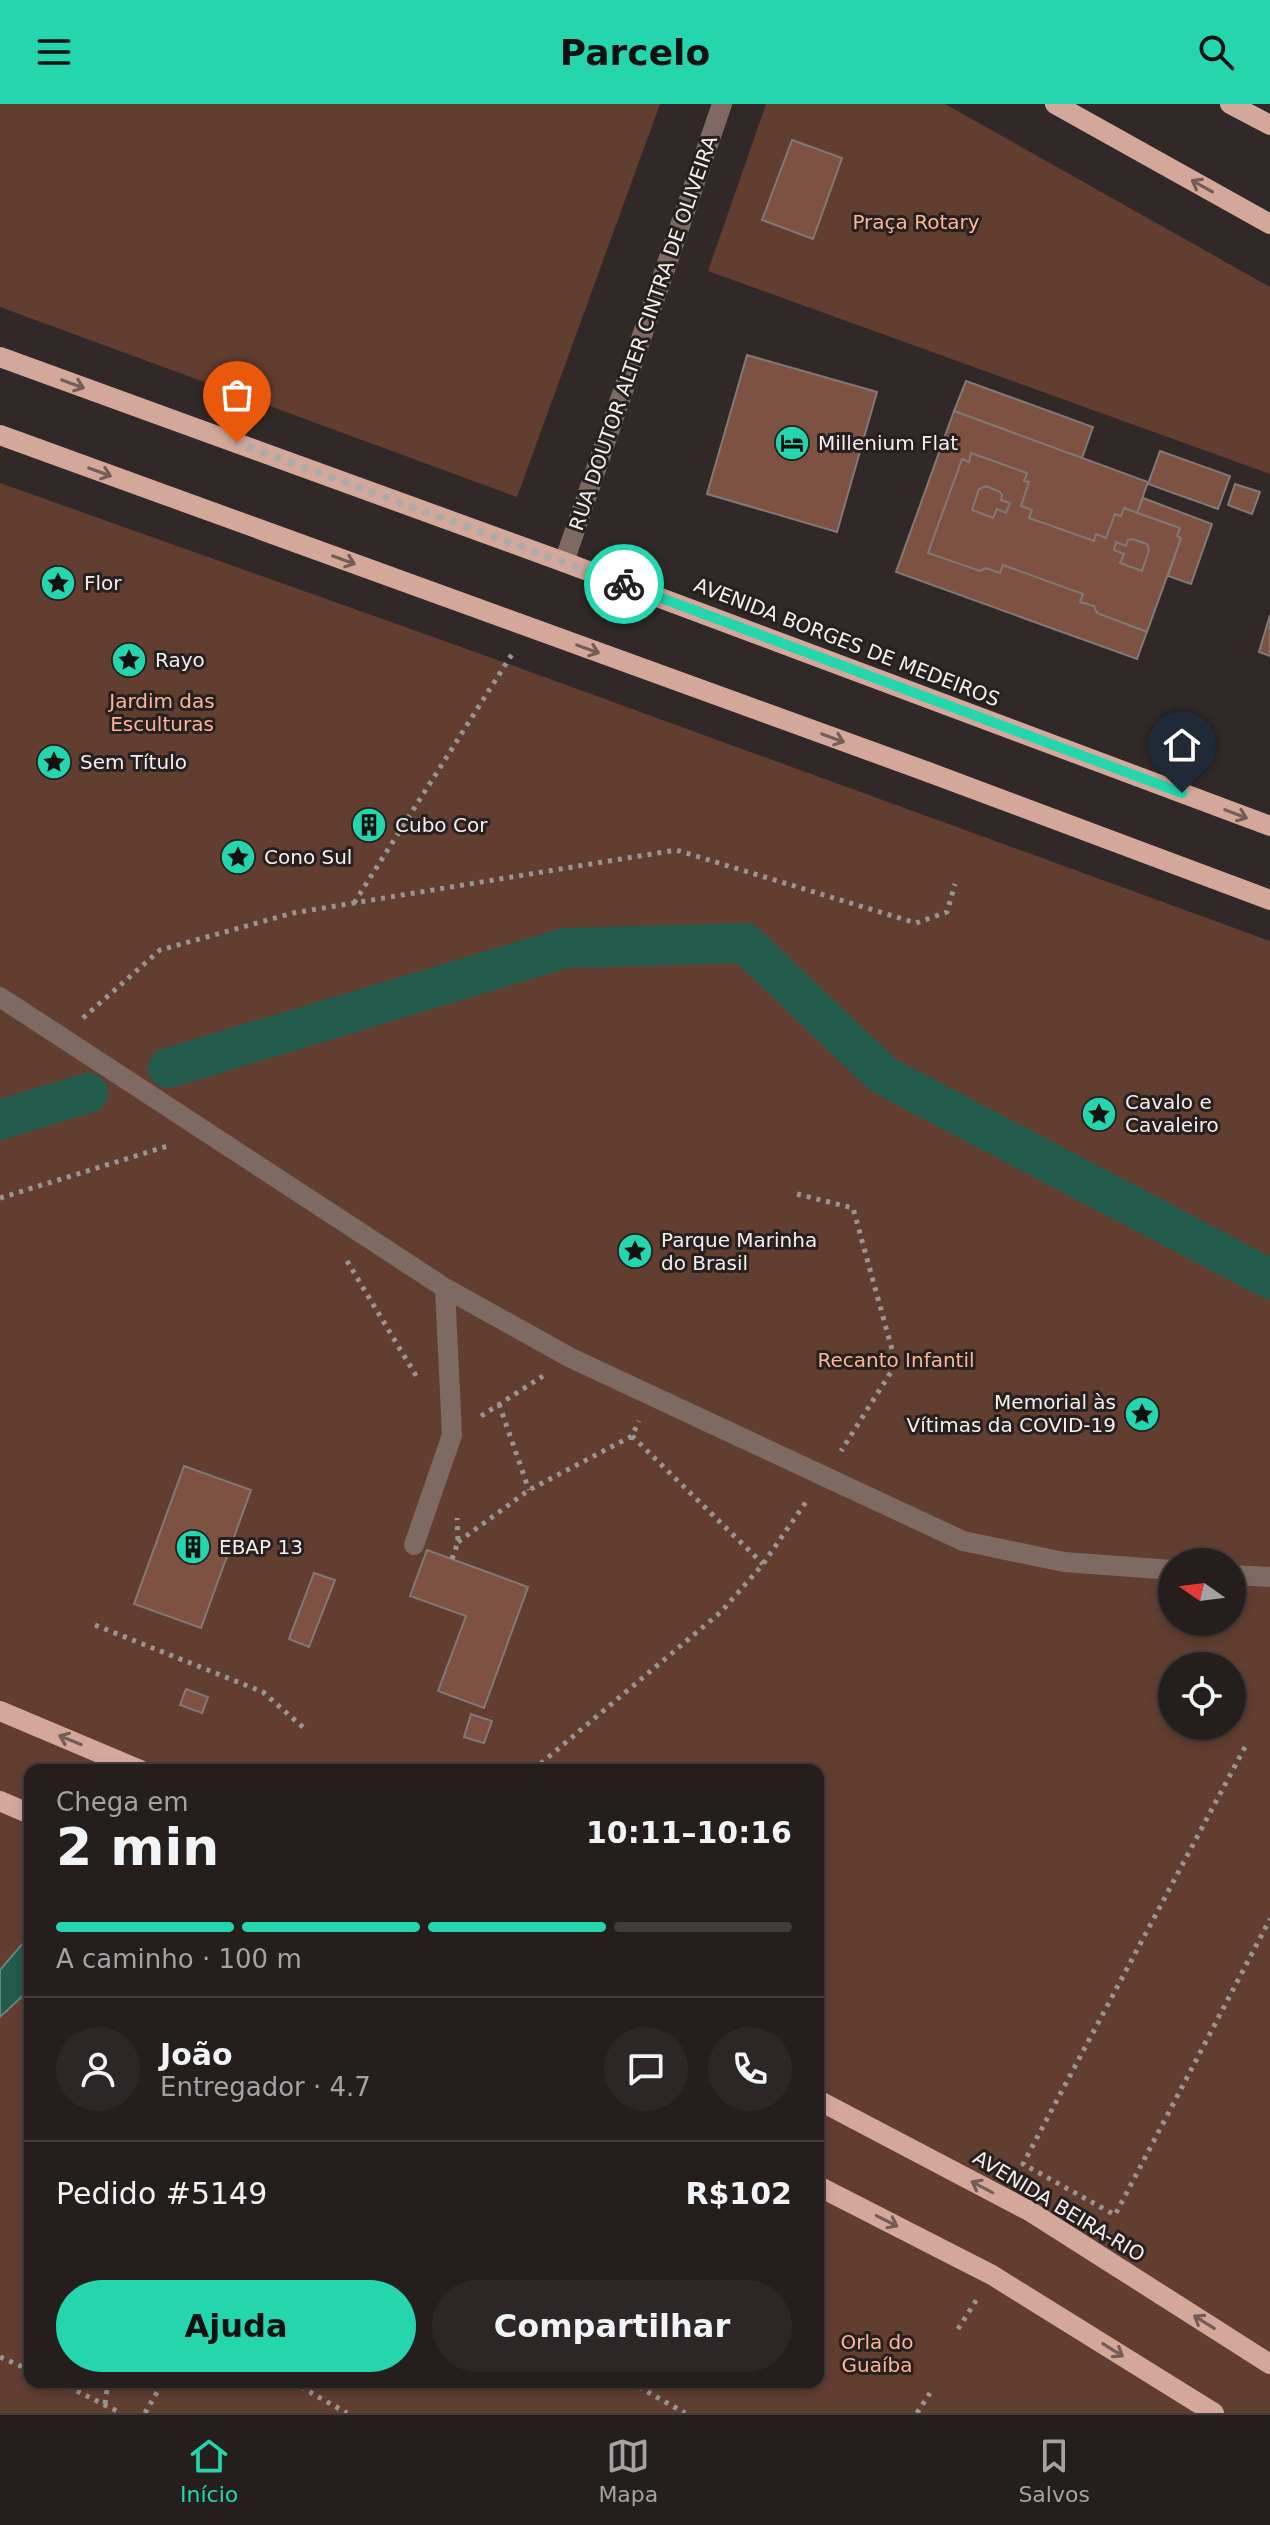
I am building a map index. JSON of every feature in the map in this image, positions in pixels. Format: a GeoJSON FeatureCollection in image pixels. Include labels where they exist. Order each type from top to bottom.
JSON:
{"type":"FeatureCollection","features":[{"type":"Feature","properties":{"kind":"main road"},"geometry":{"type":"LineString","coordinates":[[1055,104],[1270,224]]}},
{"type":"Feature","properties":{"kind":"main road"},"geometry":{"type":"LineString","coordinates":[[1230,104],[1270,125]]}},
{"type":"Feature","properties":{"kind":"main road","name":"AVENIDA BORGES DE MEDEIROS"},"geometry":{"type":"LineString","coordinates":[[0,357],[564,562],[1270,826]]}},
{"type":"Feature","properties":{"kind":"main road"},"geometry":{"type":"LineString","coordinates":[[0,435],[928,772],[1270,900]]}},
{"type":"Feature","properties":{"kind":"main road"},"geometry":{"type":"LineString","coordinates":[[0,1711],[126,1764]]}},
{"type":"Feature","properties":{"kind":"main road"},"geometry":{"type":"LineString","coordinates":[[0,1801],[24,1811]]}},
{"type":"Feature","properties":{"kind":"main road","name":"AVENIDA BEIRA-RIO"},"geometry":{"type":"LineString","coordinates":[[824,2103],[1031,2212],[1270,2364]]}},
{"type":"Feature","properties":{"kind":"main road"},"geometry":{"type":"LineString","coordinates":[[824,2189],[992,2275],[1214,2413]]}},
{"type":"Feature","properties":{"kind":"street","name":"RUA DOUTOR ALTER CINTRA DE OLIVEIRA"},"geometry":{"type":"LineString","coordinates":[[564,562],[722,104]]}},
{"type":"Feature","properties":{"kind":"street"},"geometry":{"type":"LineString","coordinates":[[0,997],[445,1288],[571,1358],[963,1541],[1064,1562],[1158,1569]]}},
{"type":"Feature","properties":{"kind":"street"},"geometry":{"type":"LineString","coordinates":[[414,1545],[452,1435],[445,1288]]}},
{"type":"Feature","properties":{"kind":"street"},"geometry":{"type":"LineString","coordinates":[[1246,1576],[1270,1577]]}},
{"type":"Feature","properties":{"kind":"path"},"geometry":{"type":"LineString","coordinates":[[353,903],[529,627]]}},
{"type":"Feature","properties":{"kind":"path"},"geometry":{"type":"LineString","coordinates":[[62,1038],[160,950],[293,913],[676,850],[916,923],[947,912],[955,884]]}},
{"type":"Feature","properties":{"kind":"path"},"geometry":{"type":"LineString","coordinates":[[0,1198],[208,1134]]}},
{"type":"Feature","properties":{"kind":"path"},"geometry":{"type":"LineString","coordinates":[[540,1764],[722,1611],[763,1564],[896,1364],[853,1208],[797,1194]]}},
{"type":"Feature","properties":{"kind":"path"},"geometry":{"type":"LineString","coordinates":[[344,1256],[423,1387]]}},
{"type":"Feature","properties":{"kind":"path"},"geometry":{"type":"LineString","coordinates":[[452,1435],[571,1358]]}},
{"type":"Feature","properties":{"kind":"path"},"geometry":{"type":"LineString","coordinates":[[458,1542],[529,1490],[632,1436],[651,1395]]}},
{"type":"Feature","properties":{"kind":"path"},"geometry":{"type":"LineString","coordinates":[[499,1404],[529,1490]]}},
{"type":"Feature","properties":{"kind":"path"},"geometry":{"type":"LineString","coordinates":[[632,1436],[763,1564]]}},
{"type":"Feature","properties":{"kind":"path"},"geometry":{"type":"LineString","coordinates":[[452,1559],[458,1542],[457,1515]]}},
{"type":"Feature","properties":{"kind":"path"},"geometry":{"type":"LineString","coordinates":[[95,1625],[263,1692],[305,1729]]}},
{"type":"Feature","properties":{"kind":"path"},"geometry":{"type":"LineString","coordinates":[[1245,1747],[1023,2164],[1115,2215],[1270,1919]]}},
{"type":"Feature","properties":{"kind":"path"},"geometry":{"type":"LineString","coordinates":[[0,2357],[24,2367]]}},
{"type":"Feature","properties":{"kind":"path"},"geometry":{"type":"LineString","coordinates":[[72,2388],[121,2413]]}},
{"type":"Feature","properties":{"kind":"path"},"geometry":{"type":"LineString","coordinates":[[105,2404],[107,2388]]}},
{"type":"Feature","properties":{"kind":"path"},"geometry":{"type":"LineString","coordinates":[[145,2413],[160,2388]]}},
{"type":"Feature","properties":{"kind":"path"},"geometry":{"type":"LineString","coordinates":[[303,2388],[347,2413]]}},
{"type":"Feature","properties":{"kind":"path"},"geometry":{"type":"LineString","coordinates":[[641,2388],[685,2413]]}},
{"type":"Feature","properties":{"kind":"path"},"geometry":{"type":"LineString","coordinates":[[917,2413],[930,2393]]}},
{"type":"Feature","properties":{"kind":"green space"},"geometry":{"type":"Polygon","coordinates":[[[0,104],[660,104],[517,497],[0,307],[0,104]]]}},
{"type":"Feature","properties":{"kind":"green space","name":"Praça Rotary"},"geometry":{"type":"Polygon","coordinates":[[[766,104],[945,104],[1270,287],[1270,474],[708,271],[766,104]]]}},
{"type":"Feature","properties":{"kind":"green space","name":"Parque Marinha do Brasil"},"geometry":{"type":"Polygon","coordinates":[[[0,483],[1270,941],[1270,2413],[0,2413],[0,483]]]}},
{"type":"Feature","properties":{"kind":"shaded area"},"geometry":{"type":"Polygon","coordinates":[[[24,1942],[24,1995],[0,2017],[0,1970],[24,1942]]]}},
{"type":"Feature","properties":{"kind":"building"},"geometry":{"type":"Polygon","coordinates":[[[792,140],[842,158],[813,239],[762,220],[792,140]]]}},
{"type":"Feature","properties":{"kind":"building","name":"Millenium Flat"},"geometry":{"type":"Polygon","coordinates":[[[747,355],[877,392],[837,532],[707,494],[747,355]]]}},
{"type":"Feature","properties":{"kind":"building"},"geometry":{"type":"Polygon","coordinates":[[[966,381],[1093,427],[1082,458],[954,411],[966,381]]]}},
{"type":"Feature","properties":{"kind":"building"},"geometry":{"type":"Polygon","coordinates":[[[954,411],[1148,482],[1137,513],[1180,528],[1177,536],[1181,538],[1137,659],[896,572],[954,411]]]}},
{"type":"Feature","properties":{"kind":"building"},"geometry":{"type":"Polygon","coordinates":[[[1160,451],[1230,476],[1218,509],[1148,484],[1160,451]]]}},
{"type":"Feature","properties":{"kind":"building"},"geometry":{"type":"Polygon","coordinates":[[[971,453],[1027,473],[1024,481],[1029,482],[1021,506],[1032,510],[1029,518],[1094,541],[1096,534],[1106,538],[1115,514],[1121,516],[1124,508],[1180,528],[1177,536],[1181,538],[1147,632],[1097,613],[1094,606],[1080,602],[1083,594],[1003,565],[1000,573],[986,568],[980,571],[928,553],[962,459],[969,462],[971,453]]]}},
{"type":"Feature","properties":{"kind":"building"},"geometry":{"type":"Polygon","coordinates":[[[1235,484],[1260,492],[1252,514],[1228,505],[1235,484]]]}},
{"type":"Feature","properties":{"kind":"building"},"geometry":{"type":"Polygon","coordinates":[[[986,486],[1000,492],[1001,500],[1010,503],[1006,513],[997,509],[993,518],[972,510],[979,489],[986,486]]]}},
{"type":"Feature","properties":{"kind":"building"},"geometry":{"type":"Polygon","coordinates":[[[1143,498],[1212,524],[1191,584],[1168,576],[1181,538],[1177,536],[1180,528],[1137,513],[1143,498]]]}},
{"type":"Feature","properties":{"kind":"building"},"geometry":{"type":"Polygon","coordinates":[[[1132,539],[1147,544],[1149,550],[1142,571],[1120,563],[1124,554],[1114,550],[1116,542],[1126,546],[1132,539]]]}},
{"type":"Feature","properties":{"kind":"building"},"geometry":{"type":"Polygon","coordinates":[[[1270,615],[1270,656],[1259,652],[1270,615]]]}},
{"type":"Feature","properties":{"kind":"building","name":"Cubo Cor"},"geometry":{"type":"Polygon","coordinates":[[[364,813],[381,820],[373,837],[357,830],[364,813]]]}},
{"type":"Feature","properties":{"kind":"building","name":"EBAP 13"},"geometry":{"type":"Polygon","coordinates":[[[184,1466],[251,1490],[201,1628],[134,1604],[184,1466]]]}},
{"type":"Feature","properties":{"kind":"building"},"geometry":{"type":"Polygon","coordinates":[[[427,1550],[528,1587],[484,1708],[438,1691],[466,1616],[410,1596],[427,1550]]]}},
{"type":"Feature","properties":{"kind":"building"},"geometry":{"type":"Polygon","coordinates":[[[314,1573],[335,1580],[309,1647],[289,1639],[314,1573]]]}},
{"type":"Feature","properties":{"kind":"building"},"geometry":{"type":"Polygon","coordinates":[[[186,1689],[208,1697],[202,1713],[180,1705],[186,1689]]]}},
{"type":"Feature","properties":{"kind":"building"},"geometry":{"type":"Polygon","coordinates":[[[471,1714],[492,1721],[484,1743],[464,1737],[471,1714]]]}},
{"type":"Feature","properties":{"kind":"waterway"},"geometry":{"type":"LineString","coordinates":[[168,1068],[565,948],[745,943],[883,1075],[1270,1279]]}},
{"type":"Feature","properties":{"kind":"waterway"},"geometry":{"type":"LineString","coordinates":[[0,1120],[88,1093]]}},
{"type":"Feature","properties":{"kind":"way so far"},"geometry":{"type":"LineString","coordinates":[[237,443],[624,584]]}},
{"type":"Feature","properties":{"kind":"place","name":"Millenium Flat"},"geometry":{"type":"Point","coordinates":[792,443]}},
{"type":"Feature","properties":{"kind":"place","name":"Flor"},"geometry":{"type":"Point","coordinates":[58,583]}},
{"type":"Feature","properties":{"kind":"place","name":"Rayo"},"geometry":{"type":"Point","coordinates":[129,660]}},
{"type":"Feature","properties":{"kind":"place","name":"Sem Título"},"geometry":{"type":"Point","coordinates":[54,762]}},
{"type":"Feature","properties":{"kind":"place","name":"Cubo Cor"},"geometry":{"type":"Point","coordinates":[369,825]}},
{"type":"Feature","properties":{"kind":"place","name":"Cono Sul"},"geometry":{"type":"Point","coordinates":[238,857]}},
{"type":"Feature","properties":{"kind":"place","name":"Cavalo e Cavaleiro"},"geometry":{"type":"Point","coordinates":[1099,1114]}},
{"type":"Feature","properties":{"kind":"place","name":"Parque Marinha do Brasil"},"geometry":{"type":"Point","coordinates":[635,1251]}},
{"type":"Feature","properties":{"kind":"place","name":"Memorial às Vítimas da COVID-19"},"geometry":{"type":"Point","coordinates":[1142,1414]}},
{"type":"Feature","properties":{"kind":"place","name":"EBAP 13"},"geometry":{"type":"Point","coordinates":[193,1547]}},
{"type":"Feature","properties":{"kind":"route"},"geometry":{"type":"LineString","coordinates":[[624,584],[1182,793]]}},
{"type":"Feature","properties":{"kind":"park label","name":"Jardim das Esculturas"},"geometry":{"type":"Point","coordinates":[162,712]}},
{"type":"Feature","properties":{"kind":"park label","name":"Recanto Infantil"},"geometry":{"type":"Point","coordinates":[896,1360]}},
{"type":"Feature","properties":{"kind":"park label","name":"Orla do Guaíba"},"geometry":{"type":"Point","coordinates":[877,2354]}}]}
